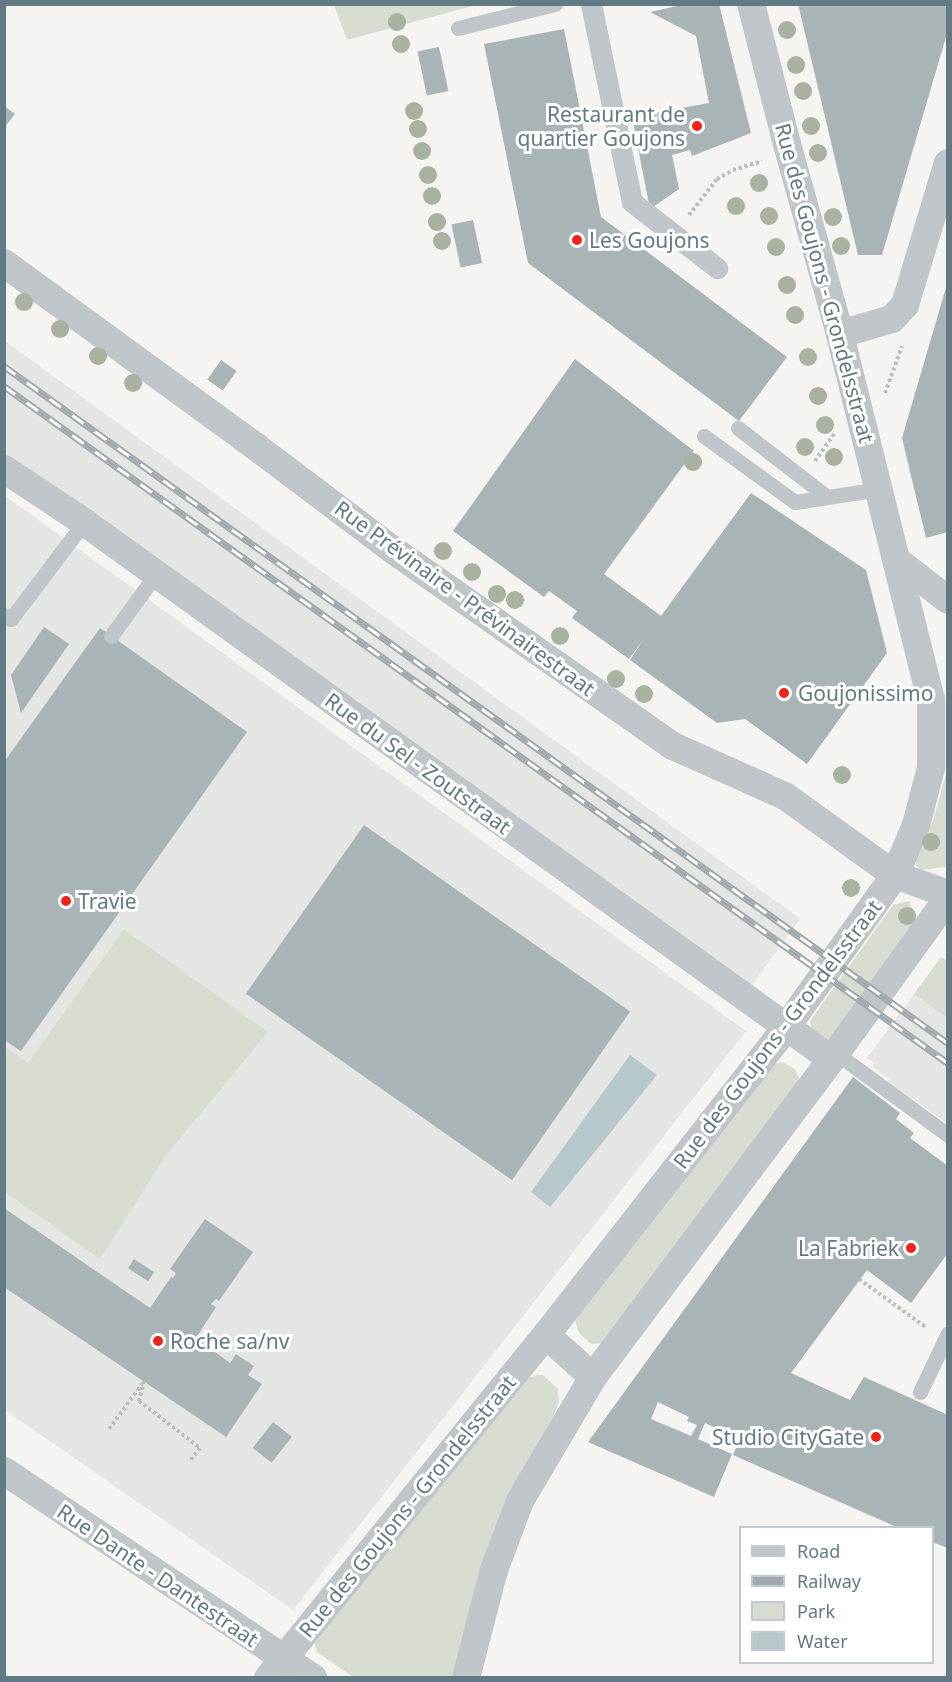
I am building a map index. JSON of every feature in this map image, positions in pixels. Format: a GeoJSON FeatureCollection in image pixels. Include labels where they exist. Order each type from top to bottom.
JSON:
{"type":"FeatureCollection","features":[{"type":"Feature","properties":{"kind":"street"},"geometry":{"type":"LineString","coordinates":[[591,4],[632,202],[717,268]]}},
{"type":"Feature","properties":{"kind":"street","name":"Rue des Goujons - Grondelsstraat"},"geometry":{"type":"LineString","coordinates":[[752,4],[787,144],[840,334],[899,562],[939,695],[948,737]]}},
{"type":"Feature","properties":{"kind":"street"},"geometry":{"type":"LineString","coordinates":[[840,334],[892,319],[905,305],[948,163]]}},
{"type":"Feature","properties":{"kind":"street","name":"Rue Prévinaire - Prévinairestraat"},"geometry":{"type":"LineString","coordinates":[[4,263],[393,550],[673,746],[785,796],[896,875],[948,896]]}},
{"type":"Feature","properties":{"kind":"street","name":"Rue du Sel - Zoutstraat"},"geometry":{"type":"LineString","coordinates":[[4,469],[84,522],[787,1026],[833,1056]]}},
{"type":"Feature","properties":{"kind":"street"},"geometry":{"type":"LineString","coordinates":[[899,562],[948,600]]}},
{"type":"Feature","properties":{"kind":"street","name":"Rue des Goujons - Grondelsstraat"},"geometry":{"type":"LineString","coordinates":[[275,1668],[546,1335],[787,1026],[896,875],[916,825],[931,768],[939,695]]}},
{"type":"Feature","properties":{"kind":"street"},"geometry":{"type":"LineString","coordinates":[[466,1677],[494,1570],[520,1501],[593,1377],[833,1056],[948,896]]}},
{"type":"Feature","properties":{"kind":"street"},"geometry":{"type":"LineString","coordinates":[[546,1335],[593,1377]]}},
{"type":"Feature","properties":{"kind":"street","name":"Rue Dante - Dantestraat"},"geometry":{"type":"LineString","coordinates":[[4,1471],[275,1668],[313,1677]]}},
{"type":"Feature","properties":{"kind":"lane"},"geometry":{"type":"LineString","coordinates":[[458,28],[555,4]]}},
{"type":"Feature","properties":{"kind":"lane"},"geometry":{"type":"LineString","coordinates":[[738,428],[826,496]]}},
{"type":"Feature","properties":{"kind":"lane"},"geometry":{"type":"LineString","coordinates":[[704,436],[795,502],[880,489]]}},
{"type":"Feature","properties":{"kind":"lane"},"geometry":{"type":"LineString","coordinates":[[7,621],[84,522]]}},
{"type":"Feature","properties":{"kind":"lane"},"geometry":{"type":"LineString","coordinates":[[111,636],[156,574]]}},
{"type":"Feature","properties":{"kind":"lane"},"geometry":{"type":"LineString","coordinates":[[833,1056],[948,1135]]}},
{"type":"Feature","properties":{"kind":"lane"},"geometry":{"type":"LineString","coordinates":[[920,1392],[948,1334]]}},
{"type":"Feature","properties":{"kind":"path"},"geometry":{"type":"LineString","coordinates":[[674,235],[717,179],[733,170],[765,160]]}},
{"type":"Feature","properties":{"kind":"path"},"geometry":{"type":"LineString","coordinates":[[883,398],[903,345],[905,305]]}},
{"type":"Feature","properties":{"kind":"path"},"geometry":{"type":"LineString","coordinates":[[803,478],[842,422],[861,418]]}},
{"type":"Feature","properties":{"kind":"path"},"geometry":{"type":"LineString","coordinates":[[859,1279],[929,1329]]}},
{"type":"Feature","properties":{"kind":"path"},"geometry":{"type":"LineString","coordinates":[[109,1429],[144,1381],[139,1401],[200,1448],[190,1461]]}},
{"type":"Feature","properties":{"kind":"shaded area"},"geometry":{"type":"Polygon","coordinates":[[[5,341],[800,919],[744,996],[4,459],[5,341]]]}},
{"type":"Feature","properties":{"kind":"shaded area"},"geometry":{"type":"Polygon","coordinates":[[[4,495],[746,1031],[293,1610],[5,1410],[4,495]]]}},
{"type":"Feature","properties":{"kind":"shaded area"},"geometry":{"type":"Polygon","coordinates":[[[914,994],[947,1018],[947,1123],[887,1081],[889,1079],[872,1067],[874,1063],[867,1058],[914,994]]]}},
{"type":"Feature","properties":{"kind":"green space"},"geometry":{"type":"Polygon","coordinates":[[[334,4],[476,5],[347,40],[334,4]]]}},
{"type":"Feature","properties":{"kind":"green space"},"geometry":{"type":"Polygon","coordinates":[[[947,770],[947,867],[921,870],[916,866],[916,860],[934,818],[947,770]]]}},
{"type":"Feature","properties":{"kind":"green space"},"geometry":{"type":"Polygon","coordinates":[[[909,901],[917,920],[831,1039],[822,1038],[812,1031],[810,1021],[893,905],[909,901]]]}},
{"type":"Feature","properties":{"kind":"green space"},"geometry":{"type":"Polygon","coordinates":[[[124,929],[268,1032],[167,1154],[100,1259],[5,1192],[5,1047],[28,1063],[124,929]]]}},
{"type":"Feature","properties":{"kind":"green space"},"geometry":{"type":"Polygon","coordinates":[[[941,957],[947,961],[947,1018],[914,994],[941,957]]]}},
{"type":"Feature","properties":{"kind":"green space"},"geometry":{"type":"Polygon","coordinates":[[[782,1062],[795,1069],[799,1078],[796,1094],[608,1343],[591,1344],[579,1333],[575,1320],[770,1065],[782,1062]]]}},
{"type":"Feature","properties":{"kind":"green space"},"geometry":{"type":"Polygon","coordinates":[[[543,1375],[558,1389],[559,1402],[454,1677],[353,1677],[317,1652],[313,1637],[528,1378],[543,1375]]]}},
{"type":"Feature","properties":{"kind":"water"},"geometry":{"type":"Polygon","coordinates":[[[630,1055],[657,1075],[550,1207],[531,1192],[630,1055]]]}},
{"type":"Feature","properties":{"kind":"building"},"geometry":{"type":"Polygon","coordinates":[[[686,4],[719,4],[751,133],[692,156],[690,150],[672,155],[679,189],[650,209],[632,117],[709,103],[696,36],[650,12],[686,4]]]}},
{"type":"Feature","properties":{"kind":"building"},"geometry":{"type":"Polygon","coordinates":[[[798,4],[948,4],[948,30],[882,255],[858,255],[798,4]]]}},
{"type":"Feature","properties":{"kind":"building","name":"Les Goujons"},"geometry":{"type":"Polygon","coordinates":[[[564,29],[601,217],[787,357],[739,421],[528,263],[484,44],[564,29]]]}},
{"type":"Feature","properties":{"kind":"building"},"geometry":{"type":"Polygon","coordinates":[[[439,47],[448,91],[427,96],[417,52],[439,47]]]}},
{"type":"Feature","properties":{"kind":"building"},"geometry":{"type":"Polygon","coordinates":[[[4,106],[15,114],[4,128],[4,106]]]}},
{"type":"Feature","properties":{"kind":"building"},"geometry":{"type":"Polygon","coordinates":[[[473,220],[482,263],[461,268],[451,225],[473,220]]]}},
{"type":"Feature","properties":{"kind":"building"},"geometry":{"type":"Polygon","coordinates":[[[947,284],[948,532],[926,538],[902,438],[947,284]]]}},
{"type":"Feature","properties":{"kind":"building"},"geometry":{"type":"Polygon","coordinates":[[[575,359],[694,451],[604,574],[661,616],[751,493],[866,570],[887,653],[807,764],[745,719],[717,723],[630,660],[643,640],[629,659],[572,618],[577,611],[549,591],[544,597],[453,531],[575,359]]]}},
{"type":"Feature","properties":{"kind":"building"},"geometry":{"type":"Polygon","coordinates":[[[221,360],[237,371],[223,391],[207,380],[221,360]]]}},
{"type":"Feature","properties":{"kind":"building"},"geometry":{"type":"Polygon","coordinates":[[[44,627],[69,644],[21,713],[11,675],[44,627]]]}},
{"type":"Feature","properties":{"kind":"building","name":"Travie"},"geometry":{"type":"Polygon","coordinates":[[[100,628],[247,732],[21,1051],[4,1040],[4,762],[100,628]]]}},
{"type":"Feature","properties":{"kind":"building"},"geometry":{"type":"Polygon","coordinates":[[[364,825],[630,1011],[512,1180],[246,994],[364,825]]]}},
{"type":"Feature","properties":{"kind":"building"},"geometry":{"type":"Polygon","coordinates":[[[853,1077],[900,1113],[896,1119],[914,1133],[910,1138],[948,1166],[948,1253],[911,1303],[867,1270],[791,1373],[850,1400],[864,1377],[948,1415],[948,1548],[934,1543],[934,1526],[894,1526],[733,1455],[740,1439],[705,1423],[698,1439],[732,1454],[714,1497],[588,1442],[853,1077]],[[658,1402],[651,1419],[691,1436],[697,1425],[687,1421],[689,1417],[658,1402]]]}},
{"type":"Feature","properties":{"kind":"building"},"geometry":{"type":"Polygon","coordinates":[[[4,1208],[150,1308],[171,1277],[173,1278],[176,1273],[170,1269],[205,1219],[253,1252],[219,1301],[216,1299],[211,1304],[216,1307],[196,1338],[230,1363],[236,1354],[254,1366],[248,1375],[262,1384],[226,1437],[4,1287],[4,1208]]]}},
{"type":"Feature","properties":{"kind":"building"},"geometry":{"type":"Polygon","coordinates":[[[134,1259],[154,1272],[148,1281],[128,1268],[134,1259]]]}},
{"type":"Feature","properties":{"kind":"building"},"geometry":{"type":"Polygon","coordinates":[[[273,1422],[292,1437],[272,1463],[253,1448],[273,1422]]]}},
{"type":"Feature","properties":{"kind":"railway"},"geometry":{"type":"LineString","coordinates":[[4,366],[948,1043]]}},
{"type":"Feature","properties":{"kind":"railway"},"geometry":{"type":"LineString","coordinates":[[4,386],[948,1063]]}},
{"type":"Feature","properties":{"kind":"place","name":"Restaurant de quartier Goujons"},"geometry":{"type":"Point","coordinates":[697,126]}},
{"type":"Feature","properties":{"kind":"place","name":"Les Goujons"},"geometry":{"type":"Point","coordinates":[577,240]}},
{"type":"Feature","properties":{"kind":"place","name":"Goujonissimo"},"geometry":{"type":"Point","coordinates":[784,693]}},
{"type":"Feature","properties":{"kind":"place","name":"Travie"},"geometry":{"type":"Point","coordinates":[66,901]}},
{"type":"Feature","properties":{"kind":"place","name":"La Fabriek"},"geometry":{"type":"Point","coordinates":[911,1248]}},
{"type":"Feature","properties":{"kind":"place","name":"Roche sa/nv"},"geometry":{"type":"Point","coordinates":[158,1341]}},
{"type":"Feature","properties":{"kind":"place","name":"Studio CityGate"},"geometry":{"type":"Point","coordinates":[876,1437]}}]}
